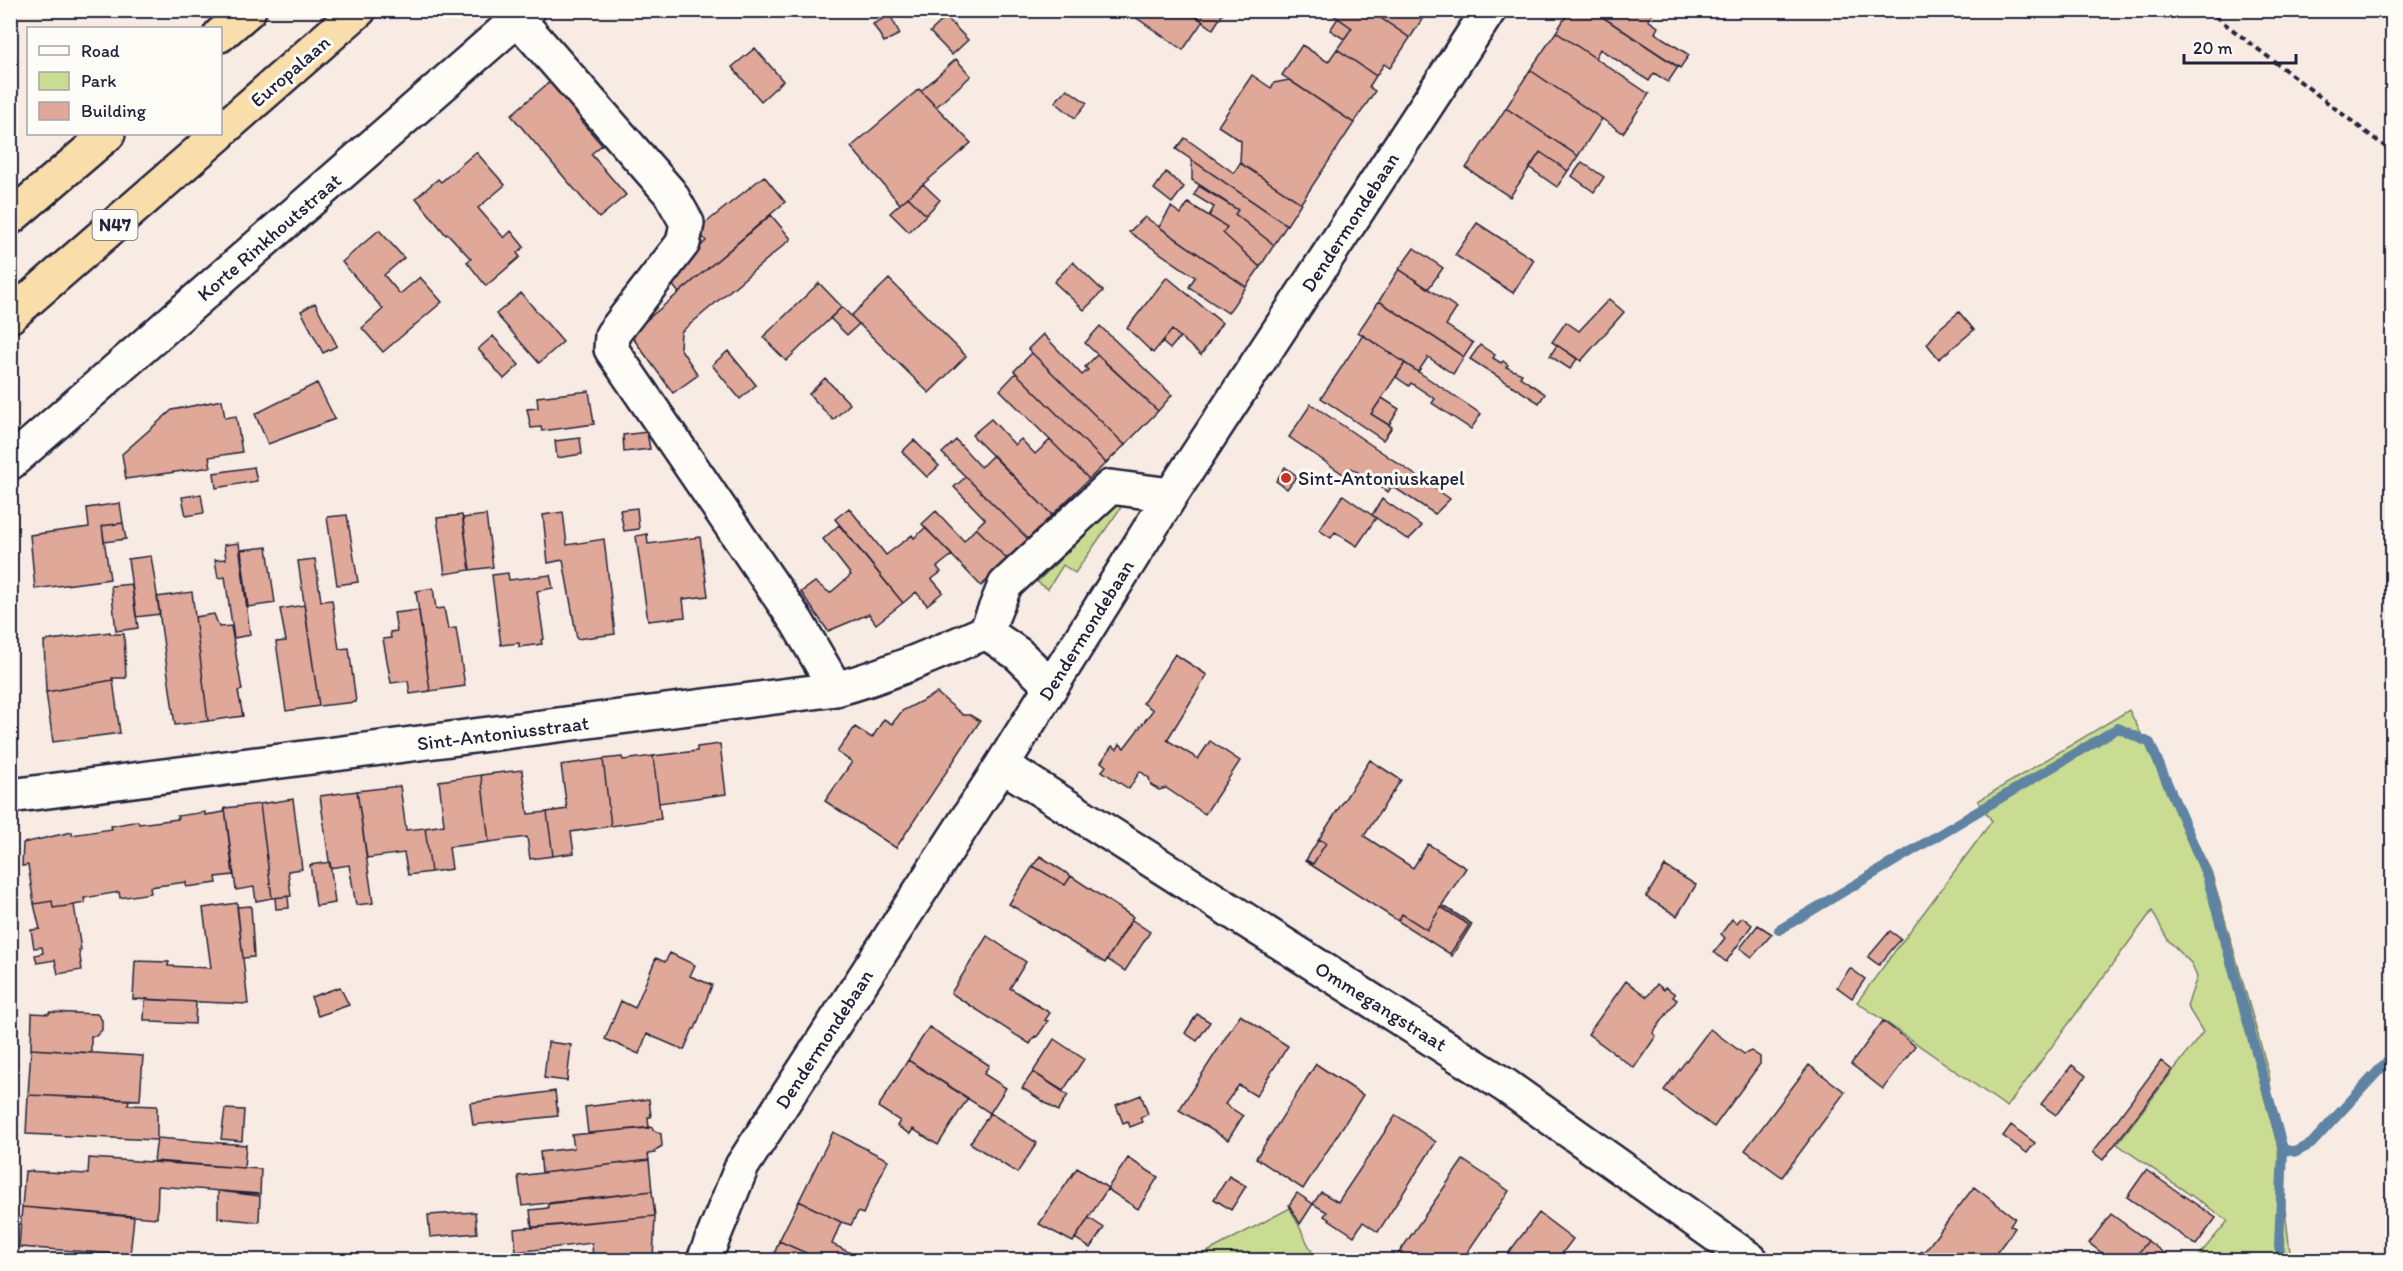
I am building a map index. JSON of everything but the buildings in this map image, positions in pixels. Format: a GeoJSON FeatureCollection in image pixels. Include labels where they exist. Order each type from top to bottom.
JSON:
{"type":"FeatureCollection","features":[{"type":"Feature","properties":{"kind":"highway"},"geometry":{"type":"LineString","coordinates":[[222,33],[249,10]]}},
{"type":"Feature","properties":{"kind":"highway","name":"Europalaan"},"geometry":{"type":"LineString","coordinates":[[222,131],[359,10]]}},
{"type":"Feature","properties":{"kind":"highway"},"geometry":{"type":"LineString","coordinates":[[10,218],[107,135]]}},
{"type":"Feature","properties":{"kind":"highway","name":"Europalaan"},"geometry":{"type":"LineString","coordinates":[[10,316],[218,135]]}},
{"type":"Feature","properties":{"kind":"street","name":"Dendermondebaan"},"geometry":{"type":"LineString","coordinates":[[704,1260],[742,1166],[1002,765],[1171,495],[1489,10]]}},
{"type":"Feature","properties":{"kind":"street"},"geometry":{"type":"LineString","coordinates":[[523,15],[670,193],[687,223],[683,243],[612,335],[611,349],[797,622],[836,689]]}},
{"type":"Feature","properties":{"kind":"street","name":"Korte Rinkhoutstraat"},"geometry":{"type":"LineString","coordinates":[[10,463],[523,15]]}},
{"type":"Feature","properties":{"kind":"street"},"geometry":{"type":"LineString","coordinates":[[1051,686],[1018,654],[987,632],[1005,585],[1110,487],[1171,495]]}},
{"type":"Feature","properties":{"kind":"street","name":"Sint-Antoniusstraat"},"geometry":{"type":"LineString","coordinates":[[10,796],[836,689],[909,665],[987,632]]}},
{"type":"Feature","properties":{"kind":"street","name":"Ommegangstraat"},"geometry":{"type":"LineString","coordinates":[[1002,765],[1506,1086],[1751,1260]]}},
{"type":"Feature","properties":{"kind":"path"},"geometry":{"type":"LineString","coordinates":[[2207,10],[2392,152]]}},
{"type":"Feature","properties":{"kind":"green space"},"geometry":{"type":"Polygon","coordinates":[[[1129,496],[1075,573],[1063,565],[1048,589],[1037,582],[1107,514],[1107,498],[1129,496]]]}},
{"type":"Feature","properties":{"kind":"green space"},"geometry":{"type":"Polygon","coordinates":[[[2129,710],[2211,871],[2269,1074],[2290,1252],[2274,1260],[2209,1260],[2200,1254],[2228,1221],[2117,1144],[2203,1032],[2187,1006],[2197,977],[2191,963],[2168,940],[2152,911],[2007,1107],[1857,1002],[1992,821],[1978,801],[2129,710]]]}},
{"type":"Feature","properties":{"kind":"green space"},"geometry":{"type":"Polygon","coordinates":[[[1290,1208],[1316,1260],[1192,1260],[1290,1208]]]}},
{"type":"Feature","properties":{"kind":"waterway"},"geometry":{"type":"LineString","coordinates":[[1779,930],[2118,728],[2150,743],[2207,876],[2283,1149],[2296,1152],[2311,1144],[2392,1056]]}},
{"type":"Feature","properties":{"kind":"waterway"},"geometry":{"type":"LineString","coordinates":[[2282,1260],[2279,1246],[2283,1149]]}},
{"type":"Feature","properties":{"kind":"place","name":"Sint-Antoniuskapel"},"geometry":{"type":"Point","coordinates":[1286,478]}}]}
